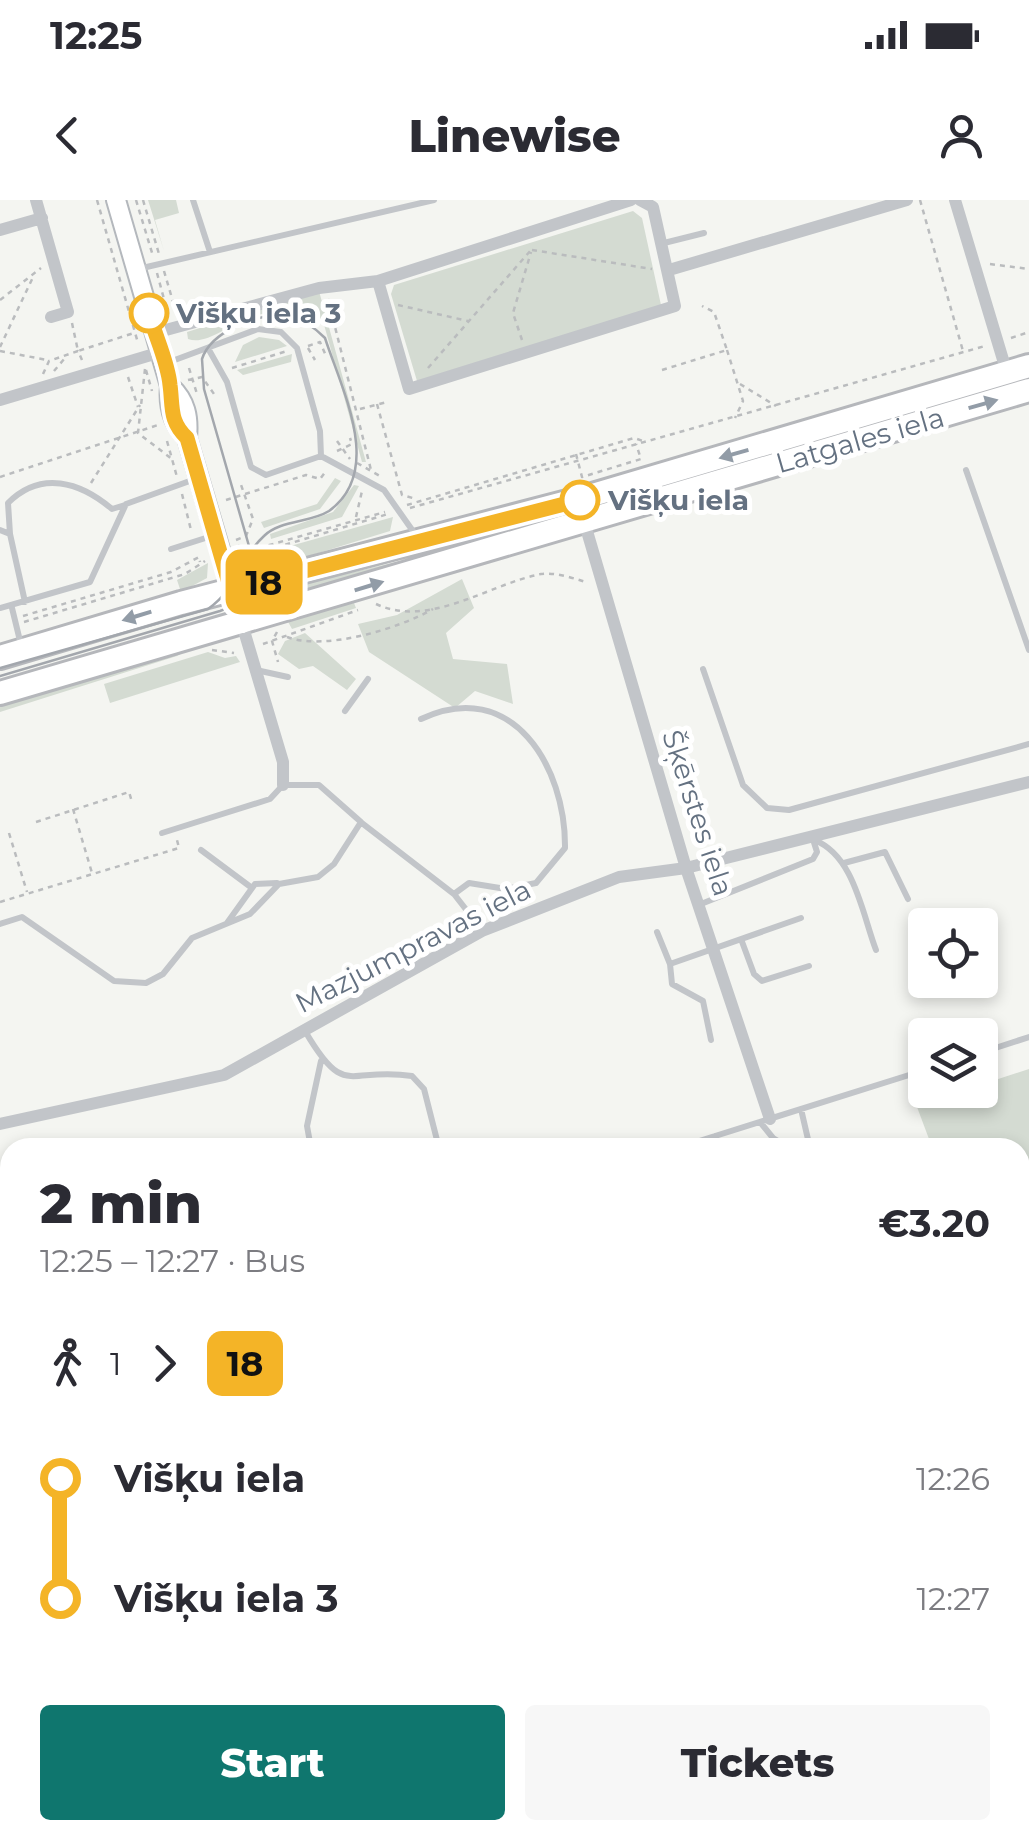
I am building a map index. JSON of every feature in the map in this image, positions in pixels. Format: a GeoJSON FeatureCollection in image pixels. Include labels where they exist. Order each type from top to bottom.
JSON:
{"type":"FeatureCollection","features":[{"type":"Feature","properties":{"kind":"highway","name":"Latgales iela"},"geometry":{"type":"LineString","coordinates":[[11,653],[231,590],[580,500],[1018,370]]}},
{"type":"Feature","properties":{"kind":"highway","name":"Latgales iela"},"geometry":{"type":"LineString","coordinates":[[0,693],[1029,390]]}},
{"type":"Feature","properties":{"kind":"street"},"geometry":{"type":"LineString","coordinates":[[36,200],[68,312],[52,317]]}},
{"type":"Feature","properties":{"kind":"street"},"geometry":{"type":"LineString","coordinates":[[116,200],[146,267],[157,361],[179,383],[172,413],[176,428],[187,438],[225,537],[222,556],[283,762],[283,784]]}},
{"type":"Feature","properties":{"kind":"street"},"geometry":{"type":"LineString","coordinates":[[155,334],[325,287],[378,281],[631,200]]}},
{"type":"Feature","properties":{"kind":"street"},"geometry":{"type":"LineString","coordinates":[[378,281],[409,389],[675,306],[653,207],[640,200]]}},
{"type":"Feature","properties":{"kind":"street"},"geometry":{"type":"LineString","coordinates":[[669,270],[907,200]]}},
{"type":"Feature","properties":{"kind":"street"},"geometry":{"type":"LineString","coordinates":[[955,200],[998,342],[1018,370]]}},
{"type":"Feature","properties":{"kind":"street"},"geometry":{"type":"LineString","coordinates":[[0,230],[42,218]]}},
{"type":"Feature","properties":{"kind":"street"},"geometry":{"type":"LineString","coordinates":[[0,400],[124,364],[157,361]]}},
{"type":"Feature","properties":{"kind":"street","name":"Šķērstes iela"},"geometry":{"type":"LineString","coordinates":[[584,521],[765,1120]]}},
{"type":"Feature","properties":{"kind":"street","name":"Mazjumpravas iela"},"geometry":{"type":"LineString","coordinates":[[0,1124],[224,1075],[482,931],[619,878],[686,868],[1029,782]]}},
{"type":"Feature","properties":{"kind":"lane"},"geometry":{"type":"LineString","coordinates":[[193,200],[210,252]]}},
{"type":"Feature","properties":{"kind":"lane"},"geometry":{"type":"LineString","coordinates":[[371,214],[376,200]]}},
{"type":"Feature","properties":{"kind":"lane"},"geometry":{"type":"LineString","coordinates":[[146,267],[434,200]]}},
{"type":"Feature","properties":{"kind":"lane"},"geometry":{"type":"LineString","coordinates":[[662,244],[704,233]]}},
{"type":"Feature","properties":{"kind":"lane"},"geometry":{"type":"LineString","coordinates":[[157,361],[210,350],[236,336],[270,328],[281,332],[297,348],[320,432],[320,456]]}},
{"type":"Feature","properties":{"kind":"lane"},"geometry":{"type":"LineString","coordinates":[[210,350],[222,371],[250,467],[266,475],[320,456],[367,481],[401,509],[430,567]]}},
{"type":"Feature","properties":{"kind":"lane"},"geometry":{"type":"LineString","coordinates":[[966,470],[1029,650]]}},
{"type":"Feature","properties":{"kind":"lane"},"geometry":{"type":"LineString","coordinates":[[25,602],[10,534],[8,503],[19,492],[36,484],[64,482],[88,488],[112,509],[199,477]]}},
{"type":"Feature","properties":{"kind":"lane"},"geometry":{"type":"LineString","coordinates":[[0,608],[12,608],[90,582],[126,504]]}},
{"type":"Feature","properties":{"kind":"lane"},"geometry":{"type":"LineString","coordinates":[[0,530],[10,534]]}},
{"type":"Feature","properties":{"kind":"lane"},"geometry":{"type":"LineString","coordinates":[[172,549],[225,537]]}},
{"type":"Feature","properties":{"kind":"lane"},"geometry":{"type":"LineString","coordinates":[[11,653],[16,621],[12,608]]}},
{"type":"Feature","properties":{"kind":"lane"},"geometry":{"type":"LineString","coordinates":[[256,670],[285,677]]}},
{"type":"Feature","properties":{"kind":"lane"},"geometry":{"type":"LineString","coordinates":[[703,670],[744,786],[767,808],[789,810],[1029,744]]}},
{"type":"Feature","properties":{"kind":"lane"},"geometry":{"type":"LineString","coordinates":[[345,712],[368,679]]}},
{"type":"Feature","properties":{"kind":"lane"},"geometry":{"type":"LineString","coordinates":[[421,719],[446,707],[480,710],[522,728],[537,743],[561,811],[565,848],[541,880],[506,889],[469,883],[454,894]]}},
{"type":"Feature","properties":{"kind":"lane"},"geometry":{"type":"LineString","coordinates":[[162,833],[270,799],[283,784],[319,785],[454,894],[482,931]]}},
{"type":"Feature","properties":{"kind":"lane"},"geometry":{"type":"LineString","coordinates":[[226,924],[262,880],[279,884],[318,877],[334,864],[361,822]]}},
{"type":"Feature","properties":{"kind":"lane"},"geometry":{"type":"LineString","coordinates":[[812,837],[832,847],[844,863],[876,950]]}},
{"type":"Feature","properties":{"kind":"lane"},"geometry":{"type":"LineString","coordinates":[[701,904],[804,864],[817,852],[812,837]]}},
{"type":"Feature","properties":{"kind":"lane"},"geometry":{"type":"LineString","coordinates":[[201,850],[252,888]]}},
{"type":"Feature","properties":{"kind":"lane"},"geometry":{"type":"LineString","coordinates":[[844,863],[886,852],[908,899]]}},
{"type":"Feature","properties":{"kind":"lane"},"geometry":{"type":"LineString","coordinates":[[0,924],[17,916],[27,920],[104,976],[130,985],[155,980],[192,938],[250,914],[279,884]]}},
{"type":"Feature","properties":{"kind":"lane"},"geometry":{"type":"LineString","coordinates":[[670,964],[801,918]]}},
{"type":"Feature","properties":{"kind":"lane"},"geometry":{"type":"LineString","coordinates":[[658,932],[670,964],[672,984],[703,1000],[711,1040]]}},
{"type":"Feature","properties":{"kind":"lane"},"geometry":{"type":"LineString","coordinates":[[742,939],[754,974],[762,981],[809,966]]}},
{"type":"Feature","properties":{"kind":"lane"},"geometry":{"type":"LineString","coordinates":[[304,1030],[321,1060],[344,1078],[412,1076],[424,1089],[436,1138]]}},
{"type":"Feature","properties":{"kind":"lane"},"geometry":{"type":"LineString","coordinates":[[998,1046],[1029,1037]]}},
{"type":"Feature","properties":{"kind":"lane"},"geometry":{"type":"LineString","coordinates":[[309,1138],[307,1126],[321,1060]]}},
{"type":"Feature","properties":{"kind":"lane"},"geometry":{"type":"LineString","coordinates":[[709,1138],[908,1075]]}},
{"type":"Feature","properties":{"kind":"lane"},"geometry":{"type":"LineString","coordinates":[[801,1109],[808,1138]]}},
{"type":"Feature","properties":{"kind":"lane"},"geometry":{"type":"LineString","coordinates":[[765,1120],[773,1138]]}},
{"type":"Feature","properties":{"kind":"path"},"geometry":{"type":"LineString","coordinates":[[136,200],[146,267]]}},
{"type":"Feature","properties":{"kind":"path"},"geometry":{"type":"LineString","coordinates":[[920,200],[963,352]]}},
{"type":"Feature","properties":{"kind":"path"},"geometry":{"type":"LineString","coordinates":[[526,234],[531,250],[514,314],[526,352]]}},
{"type":"Feature","properties":{"kind":"path"},"geometry":{"type":"LineString","coordinates":[[531,250],[669,270]]}},
{"type":"Feature","properties":{"kind":"path"},"geometry":{"type":"LineString","coordinates":[[409,389],[531,250]]}},
{"type":"Feature","properties":{"kind":"path"},"geometry":{"type":"LineString","coordinates":[[0,300],[34,276],[52,256]]}},
{"type":"Feature","properties":{"kind":"path"},"geometry":{"type":"LineString","coordinates":[[974,262],[1029,270]]}},
{"type":"Feature","properties":{"kind":"path"},"geometry":{"type":"LineString","coordinates":[[34,276],[0,349],[49,361]]}},
{"type":"Feature","properties":{"kind":"path"},"geometry":{"type":"LineString","coordinates":[[325,287],[371,458],[367,481],[357,500],[356,522]]}},
{"type":"Feature","properties":{"kind":"path"},"geometry":{"type":"LineString","coordinates":[[384,303],[470,321]]}},
{"type":"Feature","properties":{"kind":"path"},"geometry":{"type":"LineString","coordinates":[[702,306],[714,312],[743,401],[734,419]]}},
{"type":"Feature","properties":{"kind":"path"},"geometry":{"type":"LineString","coordinates":[[68,312],[78,351]]}},
{"type":"Feature","properties":{"kind":"path"},"geometry":{"type":"LineString","coordinates":[[44,387],[42,368],[49,361],[135,332]]}},
{"type":"Feature","properties":{"kind":"path"},"geometry":{"type":"LineString","coordinates":[[401,509],[419,500],[734,419],[1029,332]]}},
{"type":"Feature","properties":{"kind":"path"},"geometry":{"type":"LineString","coordinates":[[179,383],[320,342],[326,356]]}},
{"type":"Feature","properties":{"kind":"path"},"geometry":{"type":"LineString","coordinates":[[306,346],[315,360]]}},
{"type":"Feature","properties":{"kind":"path"},"geometry":{"type":"LineString","coordinates":[[662,370],[727,350]]}},
{"type":"Feature","properties":{"kind":"path"},"geometry":{"type":"LineString","coordinates":[[88,488],[141,404],[157,361]]}},
{"type":"Feature","properties":{"kind":"path"},"geometry":{"type":"LineString","coordinates":[[124,364],[138,409]]}},
{"type":"Feature","properties":{"kind":"path"},"geometry":{"type":"LineString","coordinates":[[202,377],[214,394]]}},
{"type":"Feature","properties":{"kind":"path"},"geometry":{"type":"LineString","coordinates":[[737,382],[777,406]]}},
{"type":"Feature","properties":{"kind":"path"},"geometry":{"type":"LineString","coordinates":[[358,410],[387,402]]}},
{"type":"Feature","properties":{"kind":"path"},"geometry":{"type":"LineString","coordinates":[[138,433],[141,404]]}},
{"type":"Feature","properties":{"kind":"path"},"geometry":{"type":"LineString","coordinates":[[378,404],[402,494],[419,500]]}},
{"type":"Feature","properties":{"kind":"path"},"geometry":{"type":"LineString","coordinates":[[0,476],[116,442],[162,423]]}},
{"type":"Feature","properties":{"kind":"path"},"geometry":{"type":"LineString","coordinates":[[138,433],[172,459]]}},
{"type":"Feature","properties":{"kind":"path"},"geometry":{"type":"LineString","coordinates":[[259,548],[634,438],[645,442]]}},
{"type":"Feature","properties":{"kind":"path"},"geometry":{"type":"LineString","coordinates":[[577,457],[582,477],[641,459],[634,438]]}},
{"type":"Feature","properties":{"kind":"path"},"geometry":{"type":"LineString","coordinates":[[225,537],[246,536],[252,520],[240,482]]}},
{"type":"Feature","properties":{"kind":"path"},"geometry":{"type":"LineString","coordinates":[[16,621],[171,572],[199,557],[200,564],[222,556],[270,549],[356,522]]}},
{"type":"Feature","properties":{"kind":"path"},"geometry":{"type":"LineString","coordinates":[[287,636],[308,642],[404,625],[434,609],[542,574],[602,587]]}},
{"type":"Feature","properties":{"kind":"path"},"geometry":{"type":"LineString","coordinates":[[376,604],[388,610],[434,609]]}},
{"type":"Feature","properties":{"kind":"path"},"geometry":{"type":"LineString","coordinates":[[263,644],[358,610]]}},
{"type":"Feature","properties":{"kind":"path"},"geometry":{"type":"LineString","coordinates":[[272,641],[285,677]]}},
{"type":"Feature","properties":{"kind":"path"},"geometry":{"type":"LineString","coordinates":[[204,650],[234,653]]}},
{"type":"Feature","properties":{"kind":"path"},"geometry":{"type":"LineString","coordinates":[[36,822],[129,792],[132,802]]}},
{"type":"Feature","properties":{"kind":"path"},"geometry":{"type":"LineString","coordinates":[[73,808],[92,874]]}},
{"type":"Feature","properties":{"kind":"path"},"geometry":{"type":"LineString","coordinates":[[9,833],[28,893]]}},
{"type":"Feature","properties":{"kind":"path"},"geometry":{"type":"LineString","coordinates":[[0,902],[180,848],[180,835]]}},
{"type":"Feature","properties":{"kind":"shaded area"},"geometry":{"type":"Polygon","coordinates":[[[148,200],[176,200],[179,213],[155,220],[164,251],[148,200]]]}},
{"type":"Feature","properties":{"kind":"shaded area"},"geometry":{"type":"Polygon","coordinates":[[[633,211],[642,218],[661,305],[417,381],[391,294],[394,285],[633,211]]]}},
{"type":"Feature","properties":{"kind":"shaded area"},"geometry":{"type":"Polygon","coordinates":[[[319,291],[366,462],[362,462],[323,321],[277,311],[258,315],[212,336],[188,339],[187,332],[319,291]]]}},
{"type":"Feature","properties":{"kind":"shaded area"},"geometry":{"type":"Polygon","coordinates":[[[259,337],[279,340],[287,346],[235,362],[243,345],[259,337]]]}},
{"type":"Feature","properties":{"kind":"shaded area"},"geometry":{"type":"Polygon","coordinates":[[[292,354],[291,362],[243,375],[237,370],[292,354]]]}},
{"type":"Feature","properties":{"kind":"shaded area"},"geometry":{"type":"Polygon","coordinates":[[[335,478],[341,481],[320,509],[264,528],[261,522],[317,504],[335,478]]]}},
{"type":"Feature","properties":{"kind":"shaded area"},"geometry":{"type":"Polygon","coordinates":[[[354,485],[359,486],[342,517],[271,539],[270,534],[333,512],[354,485]]]}},
{"type":"Feature","properties":{"kind":"shaded area"},"geometry":{"type":"Polygon","coordinates":[[[393,517],[390,531],[273,567],[267,556],[269,552],[393,517]]]}},
{"type":"Feature","properties":{"kind":"shaded area"},"geometry":{"type":"Polygon","coordinates":[[[413,558],[282,604],[278,590],[413,558]]]}},
{"type":"Feature","properties":{"kind":"shaded area"},"geometry":{"type":"Polygon","coordinates":[[[208,563],[207,578],[181,592],[177,580],[208,563]]]}},
{"type":"Feature","properties":{"kind":"shaded area"},"geometry":{"type":"Polygon","coordinates":[[[462,579],[474,608],[446,633],[453,659],[507,664],[513,704],[475,691],[455,708],[369,652],[358,624],[397,615],[462,579]]]}},
{"type":"Feature","properties":{"kind":"shaded area"},"geometry":{"type":"Polygon","coordinates":[[[354,603],[356,608],[292,629],[286,618],[354,603]]]}},
{"type":"Feature","properties":{"kind":"shaded area"},"geometry":{"type":"Polygon","coordinates":[[[305,633],[356,679],[347,690],[313,666],[299,669],[278,654],[285,641],[305,633]]]}},
{"type":"Feature","properties":{"kind":"shaded area"},"geometry":{"type":"Polygon","coordinates":[[[190,649],[0,712],[0,706],[65,686],[64,682],[190,649]]]}},
{"type":"Feature","properties":{"kind":"shaded area"},"geometry":{"type":"Polygon","coordinates":[[[208,652],[225,658],[236,656],[240,662],[110,703],[104,684],[208,652]]]}},
{"type":"Feature","properties":{"kind":"shaded area"},"geometry":{"type":"Polygon","coordinates":[[[1029,1069],[1029,1138],[929,1138],[917,1108],[998,1108],[998,1079],[1029,1069]]]}},
{"type":"Feature","properties":{"kind":"tram line"},"geometry":{"type":"LineString","coordinates":[[0,668],[208,609],[226,591],[249,554],[256,545],[264,536],[278,527],[329,511],[346,494],[357,452],[354,428],[325,338],[294,317],[272,316],[224,333],[202,359],[204,389],[251,553],[251,581],[244,596],[220,611],[0,676]]}},
{"type":"Feature","properties":{"kind":"bus line","name":"18"},"geometry":{"type":"LineString","coordinates":[[149,313],[170,386],[169,401],[176,428],[187,438],[231,590],[580,500]]}},
{"type":"Feature","properties":{"kind":"place","name":"Višķu iela 3"},"geometry":{"type":"Point","coordinates":[149,313]}},
{"type":"Feature","properties":{"kind":"place","name":"Višķu iela"},"geometry":{"type":"Point","coordinates":[580,500]}}]}
